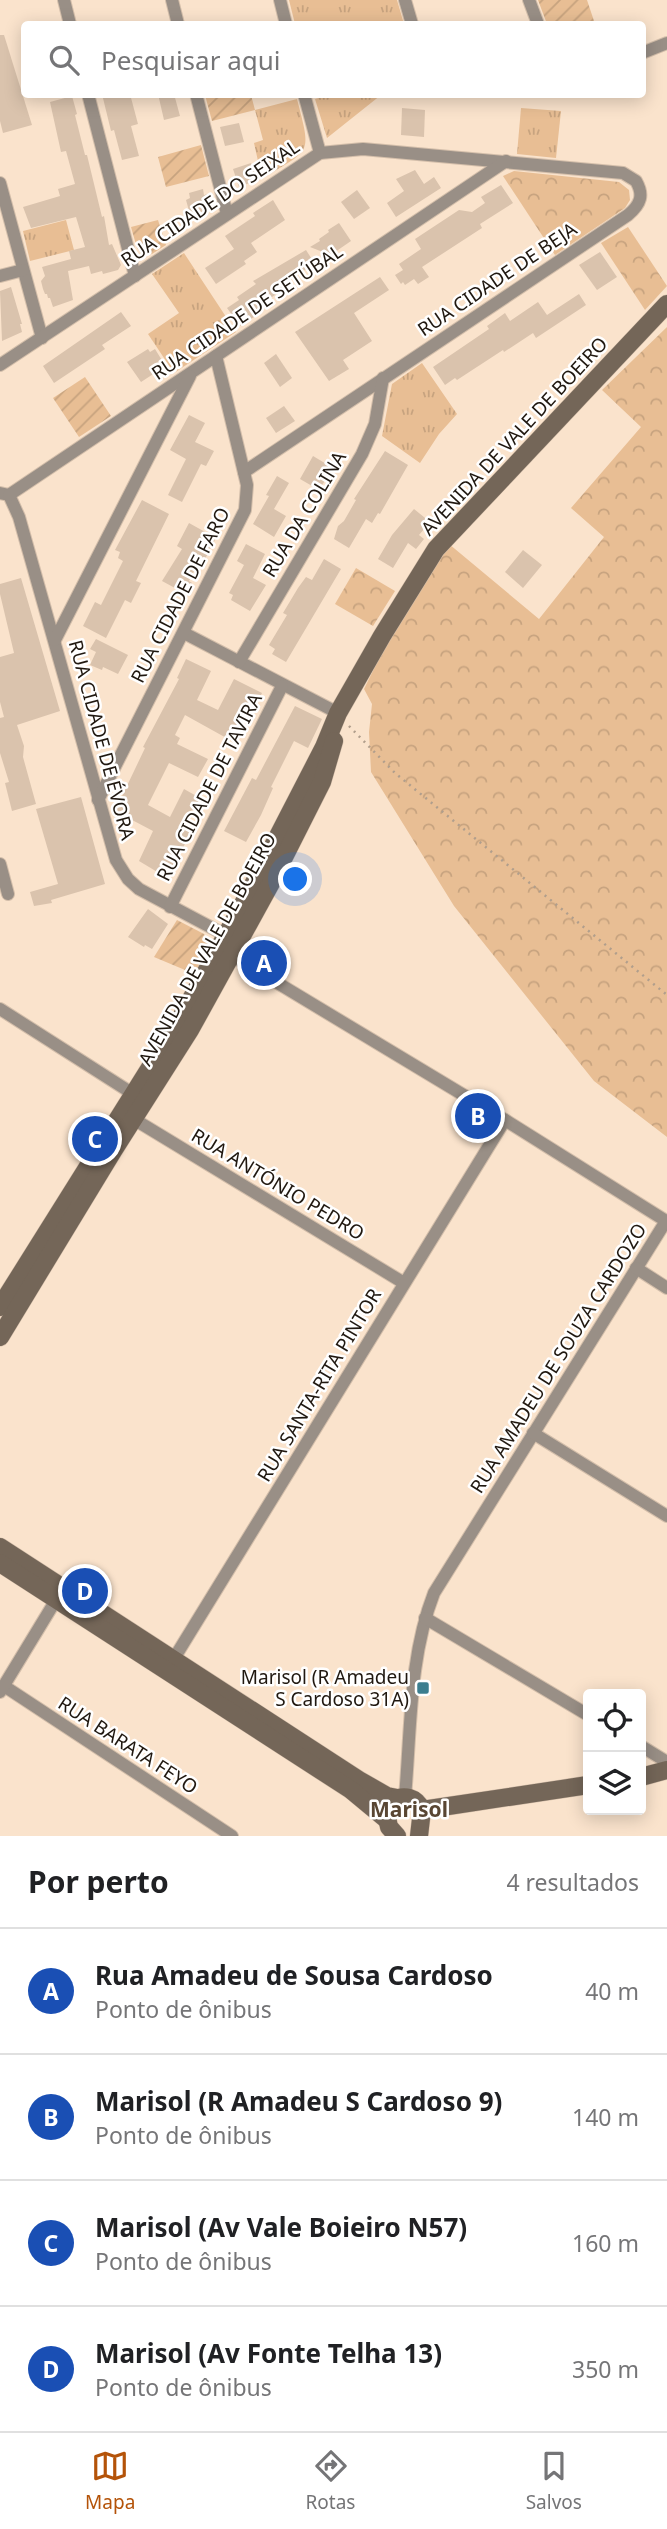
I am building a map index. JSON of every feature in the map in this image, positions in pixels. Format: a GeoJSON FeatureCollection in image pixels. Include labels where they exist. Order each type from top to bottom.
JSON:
{"type":"FeatureCollection","features":[{"type":"Feature","properties":{"kind":"street"},"geometry":{"type":"LineString","coordinates":[[64,0],[69,21]]}},
{"type":"Feature","properties":{"kind":"street"},"geometry":{"type":"LineString","coordinates":[[172,0],[177,21]]}},
{"type":"Feature","properties":{"kind":"street"},"geometry":{"type":"LineString","coordinates":[[280,0],[285,21]]}},
{"type":"Feature","properties":{"kind":"street"},"geometry":{"type":"LineString","coordinates":[[405,0],[411,21]]}},
{"type":"Feature","properties":{"kind":"street"},"geometry":{"type":"LineString","coordinates":[[529,0],[537,21]]}},
{"type":"Feature","properties":{"kind":"street"},"geometry":{"type":"LineString","coordinates":[[646,51],[667,43]]}},
{"type":"Feature","properties":{"kind":"street"},"geometry":{"type":"LineString","coordinates":[[89,98],[135,276]]}},
{"type":"Feature","properties":{"kind":"street"},"geometry":{"type":"LineString","coordinates":[[197,98],[227,214]]}},
{"type":"Feature","properties":{"kind":"street"},"geometry":{"type":"LineString","coordinates":[[305,98],[320,153]]}},
{"type":"Feature","properties":{"kind":"street","name":"RUA CIDADE DO SEIXAL"},"geometry":{"type":"LineString","coordinates":[[0,365],[320,153],[363,149],[506,161]]}},
{"type":"Feature","properties":{"kind":"street","name":"RUA CIDADE DE SETÚBAL"},"geometry":{"type":"LineString","coordinates":[[4,494],[192,373],[506,161]]}},
{"type":"Feature","properties":{"kind":"street","name":"RUA CIDADE DE BEJA"},"geometry":{"type":"LineString","coordinates":[[244,472],[628,215],[639,204],[639,187],[629,175],[506,161]]}},
{"type":"Feature","properties":{"kind":"street"},"geometry":{"type":"LineString","coordinates":[[0,183],[42,338]]}},
{"type":"Feature","properties":{"kind":"street"},"geometry":{"type":"LineString","coordinates":[[0,276],[23,270]]}},
{"type":"Feature","properties":{"kind":"street","name":"AVENIDA DE VALE DE BOEIRO"},"geometry":{"type":"LineString","coordinates":[[0,1307],[139,1097],[178,1023],[229,945],[338,713],[436,549],[667,304]]}},
{"type":"Feature","properties":{"kind":"street","name":"RUA CIDADE DE FARO"},"geometry":{"type":"LineString","coordinates":[[98,800],[241,521],[247,497],[244,472],[216,356]]}},
{"type":"Feature","properties":{"kind":"street"},"geometry":{"type":"LineString","coordinates":[[55,640],[192,373]]}},
{"type":"Feature","properties":{"kind":"street","name":"RUA DA COLINA"},"geometry":{"type":"LineString","coordinates":[[239,662],[362,454],[375,424],[383,378]]}},
{"type":"Feature","properties":{"kind":"street","name":"RUA CIDADE DE ÉVORA"},"geometry":{"type":"LineString","coordinates":[[4,494],[19,517],[112,849],[121,870],[139,889],[229,945]]}},
{"type":"Feature","properties":{"kind":"street"},"geometry":{"type":"LineString","coordinates":[[184,633],[338,713]]}},
{"type":"Feature","properties":{"kind":"street","name":"RUA CIDADE DE TAVIRA"},"geometry":{"type":"LineString","coordinates":[[170,907],[282,686]]}},
{"type":"Feature","properties":{"kind":"street"},"geometry":{"type":"LineString","coordinates":[[0,863],[8,894]]}},
{"type":"Feature","properties":{"kind":"street","name":"RUA AMADEU DE SOUZA CARDOZO"},"geometry":{"type":"LineString","coordinates":[[229,945],[666,1221],[434,1593],[425,1618],[417,1658],[401,1797]]}},
{"type":"Feature","properties":{"kind":"street"},"geometry":{"type":"LineString","coordinates":[[0,1009],[139,1097]]}},
{"type":"Feature","properties":{"kind":"street","name":"AVENIDA DE VALE DE BOEIRO"},"geometry":{"type":"LineString","coordinates":[[0,1337],[127,1115]]}},
{"type":"Feature","properties":{"kind":"street","name":"RUA ANTÓNIO PEDRO"},"geometry":{"type":"LineString","coordinates":[[127,1115],[404,1283]]}},
{"type":"Feature","properties":{"kind":"street","name":"RUA SANTA-RITA PINTOR"},"geometry":{"type":"LineString","coordinates":[[170,1665],[505,1120]]}},
{"type":"Feature","properties":{"kind":"street"},"geometry":{"type":"LineString","coordinates":[[636,1269],[667,1288]]}},
{"type":"Feature","properties":{"kind":"street"},"geometry":{"type":"LineString","coordinates":[[533,1433],[667,1516]]}},
{"type":"Feature","properties":{"kind":"street"},"geometry":{"type":"LineString","coordinates":[[0,1548],[60,1594],[170,1665],[359,1780],[387,1796],[416,1801],[421,1824]]}},
{"type":"Feature","properties":{"kind":"street"},"geometry":{"type":"LineString","coordinates":[[0,1563],[60,1594]]}},
{"type":"Feature","properties":{"kind":"street"},"geometry":{"type":"LineString","coordinates":[[2,1689],[60,1594]]}},
{"type":"Feature","properties":{"kind":"street"},"geometry":{"type":"LineString","coordinates":[[425,1618],[583,1712]]}},
{"type":"Feature","properties":{"kind":"street"},"geometry":{"type":"LineString","coordinates":[[170,1665],[351,1790],[389,1830],[408,1834],[421,1824],[583,1786]]}},
{"type":"Feature","properties":{"kind":"street","name":"RUA BARATA FEYO"},"geometry":{"type":"LineString","coordinates":[[2,1689],[232,1836]]}},
{"type":"Feature","properties":{"kind":"street"},"geometry":{"type":"LineString","coordinates":[[646,1749],[667,1762]]}},
{"type":"Feature","properties":{"kind":"street"},"geometry":{"type":"LineString","coordinates":[[646,1776],[667,1770]]}},
{"type":"Feature","properties":{"kind":"street"},"geometry":{"type":"LineString","coordinates":[[389,1830],[388,1806],[401,1797]]}},
{"type":"Feature","properties":{"kind":"path"},"geometry":{"type":"LineString","coordinates":[[338,713],[395,773],[667,995]]}},
{"type":"Feature","properties":{"kind":"green space"},"geometry":{"type":"Polygon","coordinates":[[[289,0],[397,0],[403,21],[294,21],[289,0]]]}},
{"type":"Feature","properties":{"kind":"green space"},"geometry":{"type":"Polygon","coordinates":[[[538,0],[587,0],[594,21],[546,21],[538,0]]]}},
{"type":"Feature","properties":{"kind":"green space"},"geometry":{"type":"Polygon","coordinates":[[[206,98],[252,98],[255,110],[212,121],[206,98]]]}},
{"type":"Feature","properties":{"kind":"green space"},"geometry":{"type":"Polygon","coordinates":[[[319,98],[377,98],[327,138],[315,99],[319,98]]]}},
{"type":"Feature","properties":{"kind":"green space"},"geometry":{"type":"Polygon","coordinates":[[[297,99],[305,132],[304,149],[290,162],[262,179],[254,143],[263,140],[255,110],[297,99]]]}},
{"type":"Feature","properties":{"kind":"green space"},"geometry":{"type":"Polygon","coordinates":[[[521,108],[561,111],[556,158],[517,154],[521,108]]]}},
{"type":"Feature","properties":{"kind":"green space"},"geometry":{"type":"Polygon","coordinates":[[[201,145],[209,176],[166,187],[158,157],[201,145]]]}},
{"type":"Feature","properties":{"kind":"green space"},"geometry":{"type":"Polygon","coordinates":[[[514,171],[619,182],[629,190],[630,200],[625,208],[555,255],[503,176],[514,171]]]}},
{"type":"Feature","properties":{"kind":"green space"},"geometry":{"type":"Polygon","coordinates":[[[66,220],[74,250],[30,261],[23,231],[66,220]]]}},
{"type":"Feature","properties":{"kind":"green space"},"geometry":{"type":"Polygon","coordinates":[[[158,220],[166,245],[152,254],[143,255],[137,248],[131,227],[158,220]]]}},
{"type":"Feature","properties":{"kind":"green space"},"geometry":{"type":"Polygon","coordinates":[[[628,227],[667,286],[645,310],[601,243],[628,227]]]}},
{"type":"Feature","properties":{"kind":"green space"},"geometry":{"type":"Polygon","coordinates":[[[184,253],[236,332],[174,373],[148,334],[179,313],[152,274],[184,253]]]}},
{"type":"Feature","properties":{"kind":"green space"},"geometry":{"type":"Polygon","coordinates":[[[667,327],[667,1137],[594,1081],[454,906],[371,772],[369,732],[372,704],[364,689],[392,632],[449,544],[539,619],[604,537],[571,508],[641,427],[602,390],[667,327]]]}},
{"type":"Feature","properties":{"kind":"green space"},"geometry":{"type":"Polygon","coordinates":[[[422,363],[457,414],[439,434],[420,463],[382,436],[392,384],[422,363]]]}},
{"type":"Feature","properties":{"kind":"green space"},"geometry":{"type":"Polygon","coordinates":[[[85,377],[111,416],[79,437],[53,398],[85,377]]]}},
{"type":"Feature","properties":{"kind":"green space"},"geometry":{"type":"Polygon","coordinates":[[[356,568],[395,591],[373,626],[335,604],[356,568]]]}},
{"type":"Feature","properties":{"kind":"green space"},"geometry":{"type":"Polygon","coordinates":[[[177,920],[204,934],[209,942],[208,952],[197,975],[154,957],[177,920]]]}},
{"type":"Feature","properties":{"kind":"building"},"geometry":{"type":"Polygon","coordinates":[[[0,35],[4,35],[21,90],[21,98],[24,98],[32,125],[3,133],[0,121],[0,35]]]}},
{"type":"Feature","properties":{"kind":"building"},"geometry":{"type":"Polygon","coordinates":[[[73,98],[85,155],[102,217],[104,216],[109,245],[112,244],[121,265],[118,270],[103,274],[102,271],[91,274],[89,266],[68,271],[73,300],[53,307],[43,289],[41,281],[45,276],[42,267],[71,259],[69,251],[85,247],[76,217],[31,228],[23,207],[60,196],[58,189],[75,184],[66,151],[61,152],[50,102],[73,98]]]}},
{"type":"Feature","properties":{"kind":"building"},"geometry":{"type":"Polygon","coordinates":[[[103,98],[131,98],[138,124],[131,126],[139,156],[122,160],[114,130],[111,131],[103,98]]]}},
{"type":"Feature","properties":{"kind":"building"},"geometry":{"type":"Polygon","coordinates":[[[159,98],[175,98],[180,116],[164,120],[159,98]]]}},
{"type":"Feature","properties":{"kind":"building"},"geometry":{"type":"Polygon","coordinates":[[[402,108],[425,110],[424,137],[401,135],[402,108]]]}},
{"type":"Feature","properties":{"kind":"building"},"geometry":{"type":"Polygon","coordinates":[[[239,123],[244,142],[225,146],[220,127],[239,123]]]}},
{"type":"Feature","properties":{"kind":"building"},"geometry":{"type":"Polygon","coordinates":[[[251,163],[257,180],[239,187],[233,169],[251,163]]]}},
{"type":"Feature","properties":{"kind":"building"},"geometry":{"type":"Polygon","coordinates":[[[415,170],[424,184],[434,177],[441,188],[396,217],[387,203],[404,191],[396,179],[415,170]]]}},
{"type":"Feature","properties":{"kind":"building"},"geometry":{"type":"Polygon","coordinates":[[[501,185],[513,203],[480,224],[482,228],[422,267],[429,277],[418,284],[414,279],[405,285],[403,282],[401,284],[395,275],[403,270],[399,264],[421,249],[415,239],[459,210],[472,212],[485,203],[481,197],[501,185]]]}},
{"type":"Feature","properties":{"kind":"building"},"geometry":{"type":"Polygon","coordinates":[[[203,189],[211,204],[205,214],[191,218],[186,200],[190,198],[189,193],[203,189]]]}},
{"type":"Feature","properties":{"kind":"building"},"geometry":{"type":"Polygon","coordinates":[[[357,190],[370,208],[354,219],[341,202],[357,190]]]}},
{"type":"Feature","properties":{"kind":"building"},"geometry":{"type":"Polygon","coordinates":[[[273,200],[285,220],[251,243],[257,252],[244,261],[246,264],[216,284],[205,268],[234,249],[225,236],[273,200]]]}},
{"type":"Feature","properties":{"kind":"building"},"geometry":{"type":"Polygon","coordinates":[[[339,223],[351,241],[333,256],[310,247],[320,241],[328,230],[339,223]]]}},
{"type":"Feature","properties":{"kind":"building"},"geometry":{"type":"Polygon","coordinates":[[[306,250],[315,264],[286,281],[289,286],[258,306],[262,312],[240,326],[227,308],[256,284],[253,281],[306,250]]]}},
{"type":"Feature","properties":{"kind":"building"},"geometry":{"type":"Polygon","coordinates":[[[600,252],[617,277],[597,290],[579,265],[600,252]]]}},
{"type":"Feature","properties":{"kind":"building"},"geometry":{"type":"Polygon","coordinates":[[[380,277],[389,290],[354,313],[372,341],[343,360],[349,369],[329,381],[295,332],[380,277]]]}},
{"type":"Feature","properties":{"kind":"building"},"geometry":{"type":"Polygon","coordinates":[[[11,287],[22,332],[2,341],[0,291],[11,287]]]}},
{"type":"Feature","properties":{"kind":"building"},"geometry":{"type":"Polygon","coordinates":[[[579,294],[586,305],[536,338],[533,333],[457,380],[455,378],[445,385],[433,367],[489,329],[487,326],[505,313],[510,321],[538,302],[547,315],[579,294]]]}},
{"type":"Feature","properties":{"kind":"building"},"geometry":{"type":"Polygon","coordinates":[[[121,312],[131,326],[102,345],[105,349],[54,383],[43,366],[121,312]]]}},
{"type":"Feature","properties":{"kind":"building"},"geometry":{"type":"Polygon","coordinates":[[[148,349],[150,352],[155,349],[163,362],[159,365],[161,369],[141,382],[127,362],[148,349]]]}},
{"type":"Feature","properties":{"kind":"building"},"geometry":{"type":"Polygon","coordinates":[[[276,354],[292,378],[280,387],[264,363],[276,354]]]}},
{"type":"Feature","properties":{"kind":"building"},"geometry":{"type":"Polygon","coordinates":[[[284,406],[295,421],[276,433],[266,418],[284,406]]]}},
{"type":"Feature","properties":{"kind":"building"},"geometry":{"type":"Polygon","coordinates":[[[189,415],[205,423],[195,442],[214,451],[206,466],[201,464],[182,502],[168,495],[186,459],[170,450],[189,415]]]}},
{"type":"Feature","properties":{"kind":"building"},"geometry":{"type":"Polygon","coordinates":[[[385,451],[408,465],[380,514],[378,513],[372,523],[366,519],[349,548],[334,539],[338,526],[344,521],[356,500],[354,499],[385,451]]]}},
{"type":"Feature","properties":{"kind":"building"},"geometry":{"type":"Polygon","coordinates":[[[313,456],[333,468],[319,490],[300,479],[313,456]]]}},
{"type":"Feature","properties":{"kind":"building"},"geometry":{"type":"Polygon","coordinates":[[[277,476],[289,483],[274,509],[286,516],[274,537],[253,524],[277,476]]]}},
{"type":"Feature","properties":{"kind":"building"},"geometry":{"type":"Polygon","coordinates":[[[142,500],[169,514],[136,581],[141,583],[131,603],[125,600],[106,638],[83,626],[95,602],[101,605],[123,561],[118,558],[120,552],[115,550],[142,500]]]}},
{"type":"Feature","properties":{"kind":"building"},"geometry":{"type":"Polygon","coordinates":[[[414,509],[430,522],[419,535],[424,539],[416,549],[408,543],[393,568],[378,559],[392,535],[414,509]]]}},
{"type":"Feature","properties":{"kind":"building"},"geometry":{"type":"Polygon","coordinates":[[[189,523],[216,538],[205,559],[201,557],[189,581],[192,583],[186,594],[162,581],[182,549],[177,546],[189,523]]]}},
{"type":"Feature","properties":{"kind":"building"},"geometry":{"type":"Polygon","coordinates":[[[246,544],[265,554],[253,578],[266,585],[250,611],[231,600],[233,595],[229,593],[244,565],[237,561],[246,544]]]}},
{"type":"Feature","properties":{"kind":"building"},"geometry":{"type":"Polygon","coordinates":[[[523,550],[542,565],[523,588],[505,572],[523,550]]]}},
{"type":"Feature","properties":{"kind":"building"},"geometry":{"type":"Polygon","coordinates":[[[324,559],[341,569],[286,662],[272,654],[275,649],[269,645],[287,615],[283,613],[298,588],[306,577],[312,580],[324,559]]]}},
{"type":"Feature","properties":{"kind":"building"},"geometry":{"type":"Polygon","coordinates":[[[21,578],[60,711],[17,725],[36,804],[12,811],[5,783],[9,782],[0,753],[0,718],[4,717],[0,702],[0,657],[14,653],[0,584],[21,578]]]}},
{"type":"Feature","properties":{"kind":"building"},"geometry":{"type":"Polygon","coordinates":[[[96,639],[128,655],[118,674],[90,665],[96,652],[90,649],[96,639]]]}},
{"type":"Feature","properties":{"kind":"building"},"geometry":{"type":"Polygon","coordinates":[[[186,659],[211,671],[197,700],[218,710],[234,679],[262,693],[254,709],[247,706],[230,740],[185,715],[175,735],[180,738],[177,744],[208,759],[198,777],[169,763],[148,805],[170,817],[184,789],[200,798],[186,825],[192,829],[171,873],[166,871],[164,876],[139,861],[153,831],[115,811],[145,748],[143,747],[179,679],[177,678],[186,659]]]}},
{"type":"Feature","properties":{"kind":"building"},"geometry":{"type":"Polygon","coordinates":[[[295,706],[322,719],[308,748],[294,741],[246,842],[224,831],[252,778],[256,780],[295,706]]]}},
{"type":"Feature","properties":{"kind":"building"},"geometry":{"type":"Polygon","coordinates":[[[81,797],[105,884],[51,900],[52,903],[34,906],[30,892],[58,884],[36,809],[81,797]]]}},
{"type":"Feature","properties":{"kind":"building"},"geometry":{"type":"Polygon","coordinates":[[[148,909],[168,924],[152,949],[128,937],[148,909]]]}},
{"type":"Feature","properties":{"kind":"place","name":"Rua Amadeu de Sousa Cardoso"},"geometry":{"type":"Point","coordinates":[264,963]}},
{"type":"Feature","properties":{"kind":"place","name":"Marisol (R Amadeu S Cardoso 9)"},"geometry":{"type":"Point","coordinates":[478,1116]}},
{"type":"Feature","properties":{"kind":"place","name":"Marisol (Av Vale Boieiro N57)"},"geometry":{"type":"Point","coordinates":[95,1139]}},
{"type":"Feature","properties":{"kind":"place","name":"Marisol (Av Fonte Telha 13)"},"geometry":{"type":"Point","coordinates":[85,1591]}},
{"type":"Feature","properties":{"kind":"place","name":"Marisol (R Amadeu S Cardoso 31A)"},"geometry":{"type":"Point","coordinates":[423,1688]}},
{"type":"Feature","properties":{"kind":"district","name":"Marisol"},"geometry":{"type":"Point","coordinates":[409,1810]}}]}
